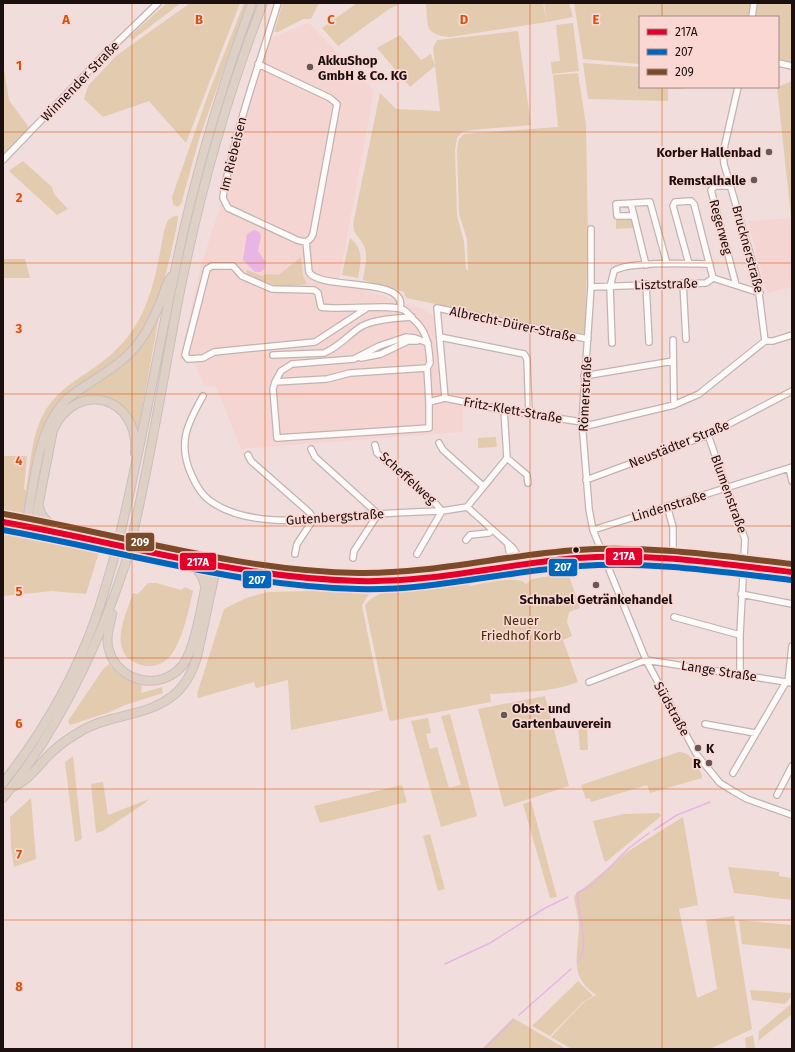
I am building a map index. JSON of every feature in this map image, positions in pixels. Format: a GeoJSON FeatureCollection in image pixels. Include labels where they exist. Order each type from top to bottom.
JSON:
{"type":"FeatureCollection","features":[{"type":"Feature","properties":{"kind":"highway"},"geometry":{"type":"LineString","coordinates":[[3,783],[53,709],[72,674],[95,620],[113,562],[135,470],[175,272],[202,157],[224,85],[252,3]]}},
{"type":"Feature","properties":{"kind":"highway"},"geometry":{"type":"LineString","coordinates":[[3,798],[62,712],[95,646],[113,602],[125,565],[134,529],[177,305],[203,194],[230,98],[262,3]]}},
{"type":"Feature","properties":{"kind":"highway"},"geometry":{"type":"LineString","coordinates":[[30,527],[42,442],[50,420],[70,395],[113,369],[131,352],[149,328],[162,299],[168,280],[175,272]]}},
{"type":"Feature","properties":{"kind":"highway"},"geometry":{"type":"LineString","coordinates":[[30,527],[38,505],[53,430],[61,416],[77,403],[91,400],[105,401],[113,404],[125,413],[133,425],[135,434],[135,470]]}},
{"type":"Feature","properties":{"kind":"highway"},"geometry":{"type":"LineString","coordinates":[[38,505],[42,517],[48,523],[83,537]]}},
{"type":"Feature","properties":{"kind":"highway"},"geometry":{"type":"LineString","coordinates":[[162,553],[197,569],[202,576],[204,587]]}},
{"type":"Feature","properties":{"kind":"highway"},"geometry":{"type":"LineString","coordinates":[[113,602],[108,640],[111,657],[122,671],[137,679],[154,681],[170,675],[182,666],[186,659],[193,639],[204,587],[213,564]]}},
{"type":"Feature","properties":{"kind":"highway"},"geometry":{"type":"LineString","coordinates":[[12,787],[22,784],[54,751],[85,729],[110,719],[152,708],[161,704],[178,690],[192,672],[197,658],[213,564]]}},
{"type":"Feature","properties":{"kind":"street","name":"Winnender Straße"},"geometry":{"type":"LineString","coordinates":[[3,160],[103,56],[158,3]]}},
{"type":"Feature","properties":{"kind":"street","name":"Im Riebeisen"},"geometry":{"type":"LineString","coordinates":[[278,3],[240,126],[223,193],[224,202],[228,208],[297,240],[306,242]]}},
{"type":"Feature","properties":{"kind":"street"},"geometry":{"type":"LineString","coordinates":[[752,16],[754,3]]}},
{"type":"Feature","properties":{"kind":"street"},"geometry":{"type":"LineString","coordinates":[[779,63],[792,66]]}},
{"type":"Feature","properties":{"kind":"street"},"geometry":{"type":"LineString","coordinates":[[258,64],[330,98],[337,104],[313,234],[310,240],[306,242],[309,272],[311,276],[323,280],[360,284],[392,293],[400,298],[402,302],[400,308]]}},
{"type":"Feature","properties":{"kind":"street","name":"Brucknerstraße"},"geometry":{"type":"LineString","coordinates":[[738,88],[723,153],[724,164],[760,293],[765,341]]}},
{"type":"Feature","properties":{"kind":"street","name":"Regerweg"},"geometry":{"type":"LineString","coordinates":[[730,186],[716,186],[711,190],[736,284]]}},
{"type":"Feature","properties":{"kind":"street"},"geometry":{"type":"LineString","coordinates":[[634,216],[620,217],[616,214],[616,206],[618,203],[631,204],[650,202],[667,264]]}},
{"type":"Feature","properties":{"kind":"street"},"geometry":{"type":"LineString","coordinates":[[689,264],[673,206],[675,202],[691,202],[694,204],[713,278]]}},
{"type":"Feature","properties":{"kind":"street"},"geometry":{"type":"LineString","coordinates":[[631,204],[646,265]]}},
{"type":"Feature","properties":{"kind":"street","name":"Römerstraße"},"geometry":{"type":"LineString","coordinates":[[591,229],[591,287],[582,424],[586,480],[593,530],[603,556]]}},
{"type":"Feature","properties":{"kind":"street"},"geometry":{"type":"LineString","coordinates":[[612,343],[610,287],[614,271],[619,268],[646,265],[710,264]]}},
{"type":"Feature","properties":{"kind":"street"},"geometry":{"type":"LineString","coordinates":[[367,308],[315,342],[214,352],[204,358],[188,359],[185,355],[205,274],[209,267],[233,266],[242,276],[278,290],[314,290],[318,293],[320,307],[330,309],[367,308],[400,308],[405,310],[424,331],[428,343],[430,363],[426,368],[429,402],[429,428],[277,438],[273,388],[282,371],[292,364],[354,359],[379,346],[406,337],[428,343]]}},
{"type":"Feature","properties":{"kind":"street","name":"Lisztstraße"},"geometry":{"type":"LineString","coordinates":[[591,287],[706,283],[713,278],[736,284],[760,293]]}},
{"type":"Feature","properties":{"kind":"street"},"geometry":{"type":"LineString","coordinates":[[683,283],[686,339]]}},
{"type":"Feature","properties":{"kind":"street"},"geometry":{"type":"LineString","coordinates":[[646,284],[649,342]]}},
{"type":"Feature","properties":{"kind":"street","name":"Albrecht-Dürer-Straße"},"geometry":{"type":"LineString","coordinates":[[440,337],[437,308],[588,339]]}},
{"type":"Feature","properties":{"kind":"street"},"geometry":{"type":"LineString","coordinates":[[273,355],[324,353],[331,350],[362,326],[412,317]]}},
{"type":"Feature","properties":{"kind":"street","name":"Fritz-Klett-Straße"},"geometry":{"type":"LineString","coordinates":[[445,398],[582,424],[674,404],[699,394],[765,341],[773,341],[792,336]]}},
{"type":"Feature","properties":{"kind":"street"},"geometry":{"type":"LineString","coordinates":[[429,402],[445,398],[440,337],[524,354],[527,359],[529,414]]}},
{"type":"Feature","properties":{"kind":"street"},"geometry":{"type":"LineString","coordinates":[[673,340],[674,404]]}},
{"type":"Feature","properties":{"kind":"street"},"geometry":{"type":"LineString","coordinates":[[584,376],[673,361]]}},
{"type":"Feature","properties":{"kind":"street"},"geometry":{"type":"LineString","coordinates":[[275,382],[326,379],[350,373],[426,368]]}},
{"type":"Feature","properties":{"kind":"street","name":"Neustädter Straße"},"geometry":{"type":"LineString","coordinates":[[586,480],[708,435],[792,391]]}},
{"type":"Feature","properties":{"kind":"street","name":"Gutenbergstraße"},"geometry":{"type":"LineString","coordinates":[[203,396],[186,429],[184,442],[185,453],[190,471],[202,493],[216,504],[234,513],[273,520],[313,520],[378,514],[442,511],[467,507]]}},
{"type":"Feature","properties":{"kind":"street"},"geometry":{"type":"LineString","coordinates":[[504,410],[507,458],[467,507],[516,552],[519,564]]}},
{"type":"Feature","properties":{"kind":"street","name":"Blumenstraße"},"geometry":{"type":"LineString","coordinates":[[708,435],[745,539],[741,594],[740,674]]}},
{"type":"Feature","properties":{"kind":"street"},"geometry":{"type":"LineString","coordinates":[[439,443],[443,450],[483,486]]}},
{"type":"Feature","properties":{"kind":"street","name":"Scheffelweg"},"geometry":{"type":"LineString","coordinates":[[375,445],[377,453],[434,502],[442,511]]}},
{"type":"Feature","properties":{"kind":"street"},"geometry":{"type":"LineString","coordinates":[[311,449],[314,457],[378,514],[354,551],[353,558]]}},
{"type":"Feature","properties":{"kind":"street"},"geometry":{"type":"LineString","coordinates":[[248,455],[251,461],[310,513],[313,520],[297,544],[295,554]]}},
{"type":"Feature","properties":{"kind":"street"},"geometry":{"type":"LineString","coordinates":[[507,458],[527,475],[528,484]]}},
{"type":"Feature","properties":{"kind":"street"},"geometry":{"type":"LineString","coordinates":[[791,467],[792,481]]}},
{"type":"Feature","properties":{"kind":"street","name":"Lindenstraße"},"geometry":{"type":"LineString","coordinates":[[593,530],[791,467]]}},
{"type":"Feature","properties":{"kind":"street"},"geometry":{"type":"LineString","coordinates":[[667,506],[673,527],[673,558]]}},
{"type":"Feature","properties":{"kind":"street"},"geometry":{"type":"LineString","coordinates":[[417,554],[442,511]]}},
{"type":"Feature","properties":{"kind":"street"},"geometry":{"type":"LineString","coordinates":[[3,522],[213,564],[284,576],[358,581],[425,578],[519,564],[603,556],[673,558],[792,572]]}},
{"type":"Feature","properties":{"kind":"street"},"geometry":{"type":"LineString","coordinates":[[466,540],[470,535],[488,533],[492,530]]}},
{"type":"Feature","properties":{"kind":"street"},"geometry":{"type":"LineString","coordinates":[[505,541],[510,550],[512,566]]}},
{"type":"Feature","properties":{"kind":"street","name":"Südstraße"},"geometry":{"type":"LineString","coordinates":[[603,556],[646,660],[697,755],[720,782],[747,799],[792,815]]}},
{"type":"Feature","properties":{"kind":"street"},"geometry":{"type":"LineString","coordinates":[[741,594],[792,604]]}},
{"type":"Feature","properties":{"kind":"street"},"geometry":{"type":"LineString","coordinates":[[674,617],[740,635]]}},
{"type":"Feature","properties":{"kind":"street"},"geometry":{"type":"LineString","coordinates":[[733,773],[755,733],[789,683],[792,646]]}},
{"type":"Feature","properties":{"kind":"street"},"geometry":{"type":"LineString","coordinates":[[589,682],[646,660]]}},
{"type":"Feature","properties":{"kind":"street","name":"Lange Straße"},"geometry":{"type":"LineString","coordinates":[[646,660],[789,683]]}},
{"type":"Feature","properties":{"kind":"street"},"geometry":{"type":"LineString","coordinates":[[705,724],[755,733]]}},
{"type":"Feature","properties":{"kind":"street"},"geometry":{"type":"LineString","coordinates":[[777,795],[792,766]]}},
{"type":"Feature","properties":{"kind":"shaded area"},"geometry":{"type":"Polygon","coordinates":[[[309,23],[374,91],[338,286],[353,286],[423,309],[434,317],[442,401],[463,406],[463,432],[241,449],[216,387],[204,385],[195,365],[180,358],[201,265],[223,198],[263,51],[272,37],[309,23]]]}},
{"type":"Feature","properties":{"kind":"shaded area"},"geometry":{"type":"Polygon","coordinates":[[[792,218],[792,287],[767,293],[748,221],[792,218]]]}},
{"type":"Feature","properties":{"kind":"shaded area"},"geometry":{"type":"Polygon","coordinates":[[[254,230],[259,232],[261,236],[258,251],[265,261],[264,269],[260,272],[255,272],[243,260],[247,234],[254,230]]]}},
{"type":"Feature","properties":{"kind":"green space"},"geometry":{"type":"Polygon","coordinates":[[[167,3],[181,3],[132,40],[130,36],[167,3]]]}},
{"type":"Feature","properties":{"kind":"green space"},"geometry":{"type":"Polygon","coordinates":[[[190,3],[240,3],[186,143],[149,101],[103,117],[84,99],[88,86],[116,56],[190,3]]]}},
{"type":"Feature","properties":{"kind":"green space"},"geometry":{"type":"Polygon","coordinates":[[[244,3],[247,3],[200,136],[181,204],[177,207],[173,204],[172,197],[209,92],[244,3]]]}},
{"type":"Feature","properties":{"kind":"green space"},"geometry":{"type":"Polygon","coordinates":[[[283,3],[319,3],[311,19],[303,19],[278,32],[274,32],[283,3]]]}},
{"type":"Feature","properties":{"kind":"green space"},"geometry":{"type":"Polygon","coordinates":[[[357,3],[402,3],[389,9],[338,46],[322,28],[357,3]]]}},
{"type":"Feature","properties":{"kind":"green space"},"geometry":{"type":"Polygon","coordinates":[[[426,3],[543,3],[547,22],[450,37],[442,36],[436,34],[429,28],[426,3]]]}},
{"type":"Feature","properties":{"kind":"green space"},"geometry":{"type":"Polygon","coordinates":[[[544,3],[569,3],[573,17],[547,22],[544,3]]]}},
{"type":"Feature","properties":{"kind":"green space"},"geometry":{"type":"Polygon","coordinates":[[[574,3],[792,3],[792,62],[779,59],[779,16],[639,16],[639,64],[583,59],[574,3]]]}},
{"type":"Feature","properties":{"kind":"green space"},"geometry":{"type":"Polygon","coordinates":[[[573,23],[579,71],[552,74],[551,62],[560,61],[556,25],[573,23]]]}},
{"type":"Feature","properties":{"kind":"green space"},"geometry":{"type":"Polygon","coordinates":[[[518,31],[531,125],[471,130],[462,132],[457,138],[455,150],[457,215],[464,242],[466,269],[468,271],[467,239],[459,214],[457,149],[459,139],[464,134],[558,127],[553,75],[578,73],[586,125],[588,234],[585,334],[406,298],[404,292],[363,280],[366,253],[364,245],[354,231],[353,224],[380,93],[396,109],[440,111],[433,48],[437,40],[518,31]]]}},
{"type":"Feature","properties":{"kind":"green space"},"geometry":{"type":"Polygon","coordinates":[[[400,35],[421,60],[431,54],[435,66],[410,87],[377,48],[400,35]]]}},
{"type":"Feature","properties":{"kind":"green space"},"geometry":{"type":"Polygon","coordinates":[[[3,63],[9,100],[30,129],[3,157],[3,63]]]}},
{"type":"Feature","properties":{"kind":"green space"},"geometry":{"type":"Polygon","coordinates":[[[583,63],[639,67],[639,88],[668,88],[668,101],[588,99],[583,63]]]}},
{"type":"Feature","properties":{"kind":"green space"},"geometry":{"type":"Polygon","coordinates":[[[792,81],[792,217],[777,88],[779,88],[779,86],[792,81]]]}},
{"type":"Feature","properties":{"kind":"green space"},"geometry":{"type":"Polygon","coordinates":[[[23,161],[52,187],[54,194],[68,209],[57,215],[9,171],[23,161]]]}},
{"type":"Feature","properties":{"kind":"green space"},"geometry":{"type":"Polygon","coordinates":[[[174,216],[178,216],[170,256],[162,287],[150,317],[133,344],[120,358],[75,388],[63,398],[54,410],[47,422],[38,447],[30,490],[26,489],[36,431],[44,413],[61,392],[98,365],[114,351],[128,337],[138,322],[146,306],[152,288],[164,231],[168,220],[174,216]]]}},
{"type":"Feature","properties":{"kind":"green space"},"geometry":{"type":"Polygon","coordinates":[[[616,219],[632,219],[634,228],[616,229],[616,219]]]}},
{"type":"Feature","properties":{"kind":"green space"},"geometry":{"type":"Polygon","coordinates":[[[350,238],[358,247],[360,256],[358,278],[342,275],[350,238]]]}},
{"type":"Feature","properties":{"kind":"green space"},"geometry":{"type":"Polygon","coordinates":[[[301,257],[303,276],[307,284],[280,287],[246,274],[247,270],[262,276],[267,274],[279,275],[301,257]]]}},
{"type":"Feature","properties":{"kind":"green space"},"geometry":{"type":"Polygon","coordinates":[[[3,259],[25,259],[30,278],[3,278],[3,259]]]}},
{"type":"Feature","properties":{"kind":"green space"},"geometry":{"type":"Polygon","coordinates":[[[160,311],[138,431],[132,419],[124,409],[108,400],[98,397],[88,398],[66,407],[55,422],[48,439],[33,518],[31,518],[42,451],[50,426],[56,415],[69,400],[85,388],[111,373],[132,355],[160,311]]]}},
{"type":"Feature","properties":{"kind":"green space"},"geometry":{"type":"Polygon","coordinates":[[[496,437],[497,447],[478,448],[478,438],[496,437]]]}},
{"type":"Feature","properties":{"kind":"green space"},"geometry":{"type":"Polygon","coordinates":[[[3,456],[27,456],[24,489],[29,492],[26,510],[21,516],[11,518],[3,517],[3,456]]]}},
{"type":"Feature","properties":{"kind":"green space"},"geometry":{"type":"Polygon","coordinates":[[[3,532],[100,549],[86,594],[52,591],[3,596],[3,532]]]}},
{"type":"Feature","properties":{"kind":"green space","name":"Neuer Friedhof Korb"},"geometry":{"type":"Polygon","coordinates":[[[568,573],[580,608],[569,612],[567,622],[572,636],[563,640],[578,682],[567,686],[546,690],[490,694],[491,702],[391,721],[389,719],[365,606],[372,599],[382,593],[412,586],[468,580],[469,586],[507,580],[522,581],[526,584],[532,579],[568,573]]]}},
{"type":"Feature","properties":{"kind":"green space"},"geometry":{"type":"Polygon","coordinates":[[[148,583],[156,583],[181,590],[185,587],[193,591],[184,629],[176,648],[171,656],[165,661],[151,666],[141,665],[130,660],[124,652],[121,644],[123,623],[133,593],[138,594],[148,583]]]}},
{"type":"Feature","properties":{"kind":"green space"},"geometry":{"type":"Polygon","coordinates":[[[316,591],[369,594],[362,605],[383,711],[291,730],[288,680],[256,688],[254,682],[198,698],[197,694],[224,609],[246,598],[268,592],[316,591]]]}},
{"type":"Feature","properties":{"kind":"green space"},"geometry":{"type":"Polygon","coordinates":[[[109,664],[120,675],[142,686],[141,693],[162,687],[163,693],[70,725],[68,721],[103,669],[109,664]]]}},
{"type":"Feature","properties":{"kind":"green space"},"geometry":{"type":"Polygon","coordinates":[[[545,696],[569,786],[504,807],[478,709],[545,696]]]}},
{"type":"Feature","properties":{"kind":"green space"},"geometry":{"type":"Polygon","coordinates":[[[450,714],[477,816],[441,827],[411,721],[428,718],[431,733],[426,734],[430,749],[437,747],[449,788],[461,785],[441,716],[450,714]]]}},
{"type":"Feature","properties":{"kind":"green space"},"geometry":{"type":"Polygon","coordinates":[[[578,726],[587,726],[588,750],[580,750],[578,726]]]}},
{"type":"Feature","properties":{"kind":"green space"},"geometry":{"type":"Polygon","coordinates":[[[679,752],[687,754],[693,760],[702,775],[702,778],[650,793],[647,785],[591,802],[590,798],[586,799],[581,785],[679,752]]]}},
{"type":"Feature","properties":{"kind":"green space"},"geometry":{"type":"Polygon","coordinates":[[[73,756],[82,839],[75,842],[65,762],[73,756]]]}},
{"type":"Feature","properties":{"kind":"green space"},"geometry":{"type":"Polygon","coordinates":[[[103,782],[108,815],[149,799],[103,831],[96,833],[91,784],[103,782]]]}},
{"type":"Feature","properties":{"kind":"green space"},"geometry":{"type":"Polygon","coordinates":[[[402,785],[407,802],[320,823],[314,806],[402,785]]]}},
{"type":"Feature","properties":{"kind":"green space"},"geometry":{"type":"Polygon","coordinates":[[[31,798],[36,859],[14,867],[11,846],[10,817],[31,798]]]}},
{"type":"Feature","properties":{"kind":"green space"},"geometry":{"type":"Polygon","coordinates":[[[531,801],[557,897],[550,898],[523,804],[531,801]]]}},
{"type":"Feature","properties":{"kind":"green space"},"geometry":{"type":"Polygon","coordinates":[[[659,813],[661,816],[606,862],[604,860],[593,821],[624,814],[659,813]]]}},
{"type":"Feature","properties":{"kind":"green space"},"geometry":{"type":"Polygon","coordinates":[[[683,817],[698,905],[679,909],[697,998],[717,989],[706,920],[734,916],[752,1029],[710,1049],[572,1049],[551,1037],[583,1003],[596,995],[581,980],[578,971],[577,954],[579,924],[574,896],[630,850],[683,817]]]}},
{"type":"Feature","properties":{"kind":"green space"},"geometry":{"type":"Polygon","coordinates":[[[430,834],[445,889],[438,891],[423,836],[430,834]]]}},
{"type":"Feature","properties":{"kind":"green space"},"geometry":{"type":"Polygon","coordinates":[[[728,867],[779,872],[779,876],[792,878],[792,900],[734,893],[728,867]]]}},
{"type":"Feature","properties":{"kind":"green space"},"geometry":{"type":"Polygon","coordinates":[[[739,920],[792,925],[792,949],[742,944],[739,920]]]}},
{"type":"Feature","properties":{"kind":"green space"},"geometry":{"type":"Polygon","coordinates":[[[578,981],[593,996],[583,1002],[550,1036],[532,1026],[578,981]]]}},
{"type":"Feature","properties":{"kind":"green space"},"geometry":{"type":"Polygon","coordinates":[[[750,990],[792,993],[792,996],[785,1004],[752,1000],[750,990]]]}},
{"type":"Feature","properties":{"kind":"green space"},"geometry":{"type":"Polygon","coordinates":[[[792,1003],[792,1014],[758,1041],[759,1031],[792,1003]]]}},
{"type":"Feature","properties":{"kind":"green space"},"geometry":{"type":"Polygon","coordinates":[[[513,1018],[566,1049],[482,1049],[513,1018]]]}},
{"type":"Feature","properties":{"kind":"green space"},"geometry":{"type":"Polygon","coordinates":[[[753,1035],[755,1049],[746,1049],[745,1038],[753,1035]]]}},
{"type":"Feature","properties":{"kind":"waterway"},"geometry":{"type":"LineString","coordinates":[[654,830],[677,815],[710,802]]}},
{"type":"Feature","properties":{"kind":"waterway"},"geometry":{"type":"LineString","coordinates":[[577,893],[592,885],[629,848],[649,833]]}},
{"type":"Feature","properties":{"kind":"waterway"},"geometry":{"type":"LineString","coordinates":[[577,893],[583,929],[583,948],[578,962]]}},
{"type":"Feature","properties":{"kind":"waterway"},"geometry":{"type":"LineString","coordinates":[[445,964],[490,943],[545,908],[568,897]]}},
{"type":"Feature","properties":{"kind":"waterway"},"geometry":{"type":"LineString","coordinates":[[519,1015],[571,969]]}},
{"type":"Feature","properties":{"kind":"waterway"},"geometry":{"type":"LineString","coordinates":[[484,1049],[513,1021]]}},
{"type":"Feature","properties":{"kind":"transit line","name":"209"},"geometry":{"type":"LineString","coordinates":[[4,514],[181,551],[270,566],[314,571],[359,573],[414,571],[550,552],[604,549],[685,552],[792,564]]}},
{"type":"Feature","properties":{"kind":"transit line","name":"217A"},"geometry":{"type":"LineString","coordinates":[[3,522],[224,567],[313,578],[358,581],[413,579],[550,561],[604,557],[658,558],[712,562],[792,572]]}},
{"type":"Feature","properties":{"kind":"transit line","name":"207"},"geometry":{"type":"LineString","coordinates":[[3,530],[224,575],[313,586],[358,589],[414,587],[524,572],[580,566],[607,565],[686,568],[791,580]]}},
{"type":"Feature","properties":{"kind":"place","name":"AkkuShop GmbH & Co. KG"},"geometry":{"type":"Point","coordinates":[310,67]}},
{"type":"Feature","properties":{"kind":"place","name":"Korber Hallenbad"},"geometry":{"type":"Point","coordinates":[769,152]}},
{"type":"Feature","properties":{"kind":"place","name":"Remstalhalle"},"geometry":{"type":"Point","coordinates":[754,180]}},
{"type":"Feature","properties":{"kind":"place","name":"Schnabel Getränkehandel"},"geometry":{"type":"Point","coordinates":[596,585]}},
{"type":"Feature","properties":{"kind":"place","name":"Obst- und Gartenbauverein"},"geometry":{"type":"Point","coordinates":[504,715]}},
{"type":"Feature","properties":{"kind":"place","name":"K"},"geometry":{"type":"Point","coordinates":[698,748]}},
{"type":"Feature","properties":{"kind":"place","name":"R"},"geometry":{"type":"Point","coordinates":[709,763]}}]}
